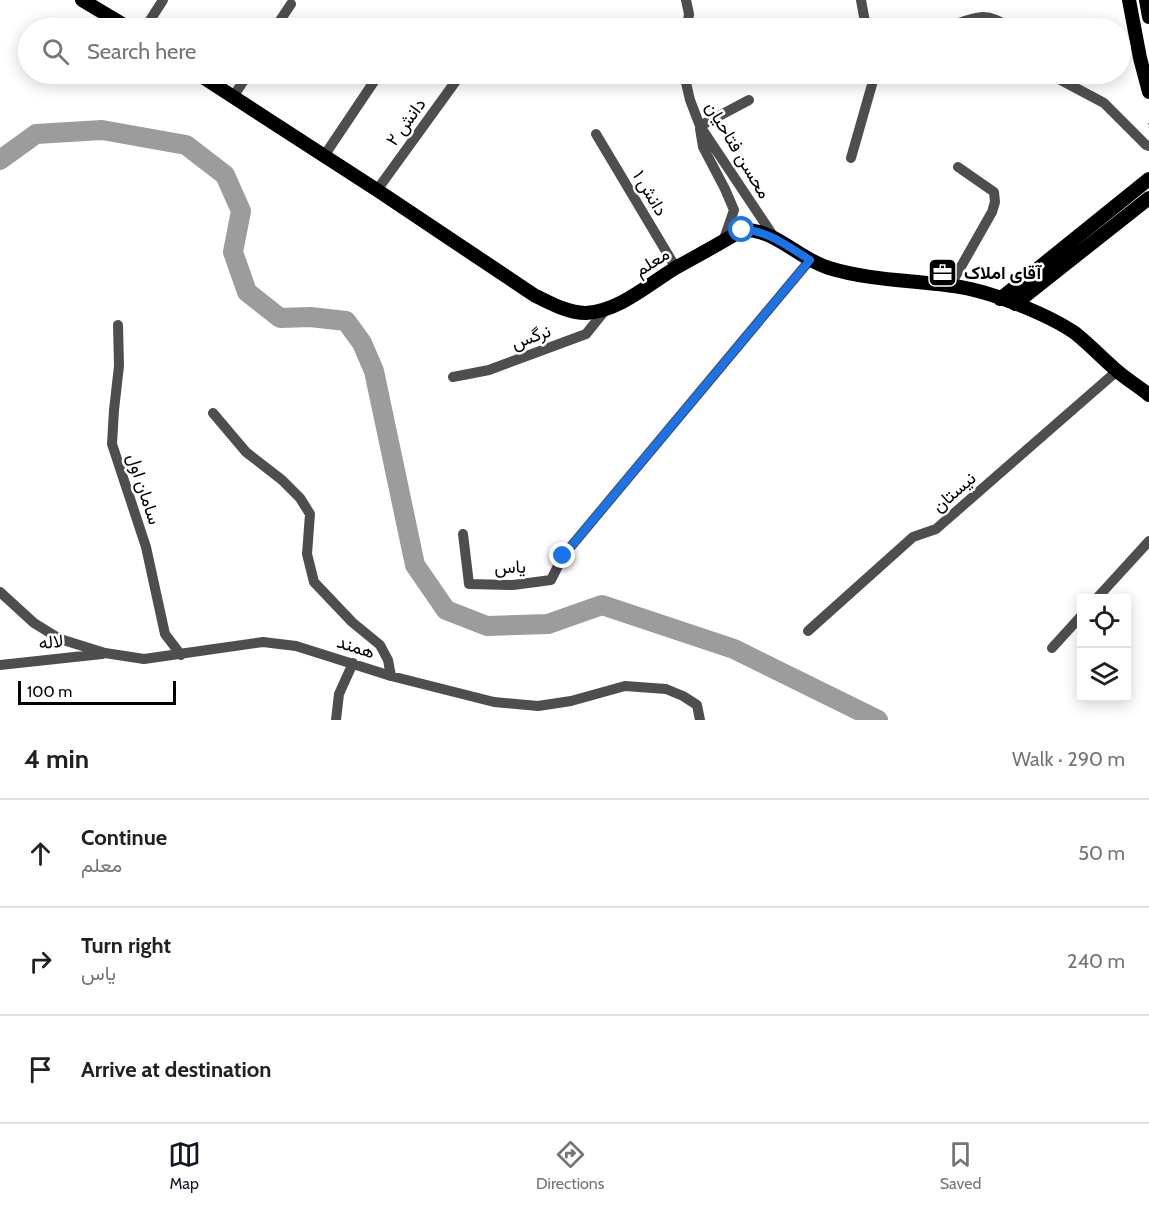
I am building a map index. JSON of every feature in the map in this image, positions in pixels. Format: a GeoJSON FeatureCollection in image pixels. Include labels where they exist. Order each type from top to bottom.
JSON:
{"type":"FeatureCollection","features":[{"type":"Feature","properties":{"kind":"main road"},"geometry":{"type":"LineString","coordinates":[[82,0],[112,18]]}},
{"type":"Feature","properties":{"kind":"main road"},"geometry":{"type":"LineString","coordinates":[[1129,0],[1149,92]]}},
{"type":"Feature","properties":{"kind":"main road"},"geometry":{"type":"LineString","coordinates":[[1146,0],[1149,17]]}},
{"type":"Feature","properties":{"kind":"main road","name":"معلم"},"geometry":{"type":"LineString","coordinates":[[213,84],[534,295],[562,308],[586,313],[608,308],[742,230],[751,230],[775,239],[828,268],[880,278],[963,287],[1015,304],[1074,333],[1117,371],[1149,394]]}},
{"type":"Feature","properties":{"kind":"main road"},"geometry":{"type":"LineString","coordinates":[[1000,299],[1149,179]]}},
{"type":"Feature","properties":{"kind":"main road"},"geometry":{"type":"LineString","coordinates":[[1015,304],[1149,198]]}},
{"type":"Feature","properties":{"kind":"street"},"geometry":{"type":"LineString","coordinates":[[151,18],[163,0]]}},
{"type":"Feature","properties":{"kind":"street"},"geometry":{"type":"LineString","coordinates":[[686,0],[688,18]]}},
{"type":"Feature","properties":{"kind":"street"},"geometry":{"type":"LineString","coordinates":[[861,0],[864,18]]}},
{"type":"Feature","properties":{"kind":"street"},"geometry":{"type":"LineString","coordinates":[[282,18],[291,4]]}},
{"type":"Feature","properties":{"kind":"street"},"geometry":{"type":"LineString","coordinates":[[974,18],[983,15],[994,18]]}},
{"type":"Feature","properties":{"kind":"street"},"geometry":{"type":"LineString","coordinates":[[233,97],[241,84]]}},
{"type":"Feature","properties":{"kind":"street"},"geometry":{"type":"LineString","coordinates":[[324,156],[372,84]]}},
{"type":"Feature","properties":{"kind":"street","name":"دانش ۲"},"geometry":{"type":"LineString","coordinates":[[377,190],[454,84]]}},
{"type":"Feature","properties":{"kind":"street","name":"محسن فتاحیان"},"geometry":{"type":"LineString","coordinates":[[686,84],[700,126],[775,239]]}},
{"type":"Feature","properties":{"kind":"street"},"geometry":{"type":"LineString","coordinates":[[852,158],[872,84]]}},
{"type":"Feature","properties":{"kind":"street"},"geometry":{"type":"LineString","coordinates":[[1068,84],[1104,104],[1149,146]]}},
{"type":"Feature","properties":{"kind":"street"},"geometry":{"type":"LineString","coordinates":[[723,242],[734,210],[726,189],[703,147],[700,126],[749,100]]}},
{"type":"Feature","properties":{"kind":"street","name":"دانش ۱"},"geometry":{"type":"LineString","coordinates":[[596,134],[676,268]]}},
{"type":"Feature","properties":{"kind":"street"},"geometry":{"type":"LineString","coordinates":[[950,286],[992,212],[995,202],[994,192],[958,167]]}},
{"type":"Feature","properties":{"kind":"street","name":"یاس"},"geometry":{"type":"LineString","coordinates":[[463,534],[469,584],[513,585],[551,580],[563,556],[810,260]]}},
{"type":"Feature","properties":{"kind":"street","name":"نرگس"},"geometry":{"type":"LineString","coordinates":[[453,377],[489,370],[586,334],[608,308]]}},
{"type":"Feature","properties":{"kind":"street","name":"سامان اول"},"geometry":{"type":"LineString","coordinates":[[118,325],[119,366],[112,444],[146,547],[165,634],[181,655]]}},
{"type":"Feature","properties":{"kind":"street","name":"نیستان"},"geometry":{"type":"LineString","coordinates":[[808,631],[913,537],[936,529],[1117,371]]}},
{"type":"Feature","properties":{"kind":"street"},"geometry":{"type":"LineString","coordinates":[[213,413],[246,453],[282,480],[300,498],[310,514],[307,554],[314,582],[352,622],[380,645],[388,660],[391,676]]}},
{"type":"Feature","properties":{"kind":"street"},"geometry":{"type":"LineString","coordinates":[[1101,594],[1149,541]]}},
{"type":"Feature","properties":{"kind":"street","name":"همند"},"geometry":{"type":"LineString","coordinates":[[0,592],[34,623],[60,639],[105,653],[144,659],[263,642],[296,646],[391,676],[494,702],[538,706],[570,701],[625,686],[650,686],[666,689],[697,705],[700,720]]}},
{"type":"Feature","properties":{"kind":"street"},"geometry":{"type":"LineString","coordinates":[[1052,648],[1077,620]]}},
{"type":"Feature","properties":{"kind":"street","name":"لاله"},"geometry":{"type":"LineString","coordinates":[[0,664],[105,653]]}},
{"type":"Feature","properties":{"kind":"street"},"geometry":{"type":"LineString","coordinates":[[336,720],[339,694],[353,663]]}},
{"type":"Feature","properties":{"kind":"path"},"geometry":{"type":"LineString","coordinates":[[1148,123],[1149,128]]}},
{"type":"Feature","properties":{"kind":"waterway"},"geometry":{"type":"LineString","coordinates":[[0,160],[36,134],[102,130],[186,145],[225,175],[241,211],[233,252],[247,292],[280,318],[310,317],[346,321],[362,343],[374,371],[415,565],[446,610],[487,626],[548,624],[602,605],[734,649],[878,720]]}},
{"type":"Feature","properties":{"kind":"place","name":"آقای املاک"},"geometry":{"type":"Point","coordinates":[943,273]}},
{"type":"Feature","properties":{"kind":"route"},"geometry":{"type":"LineString","coordinates":[[563,556],[810,260],[775,239],[751,230],[742,230]]}}]}
